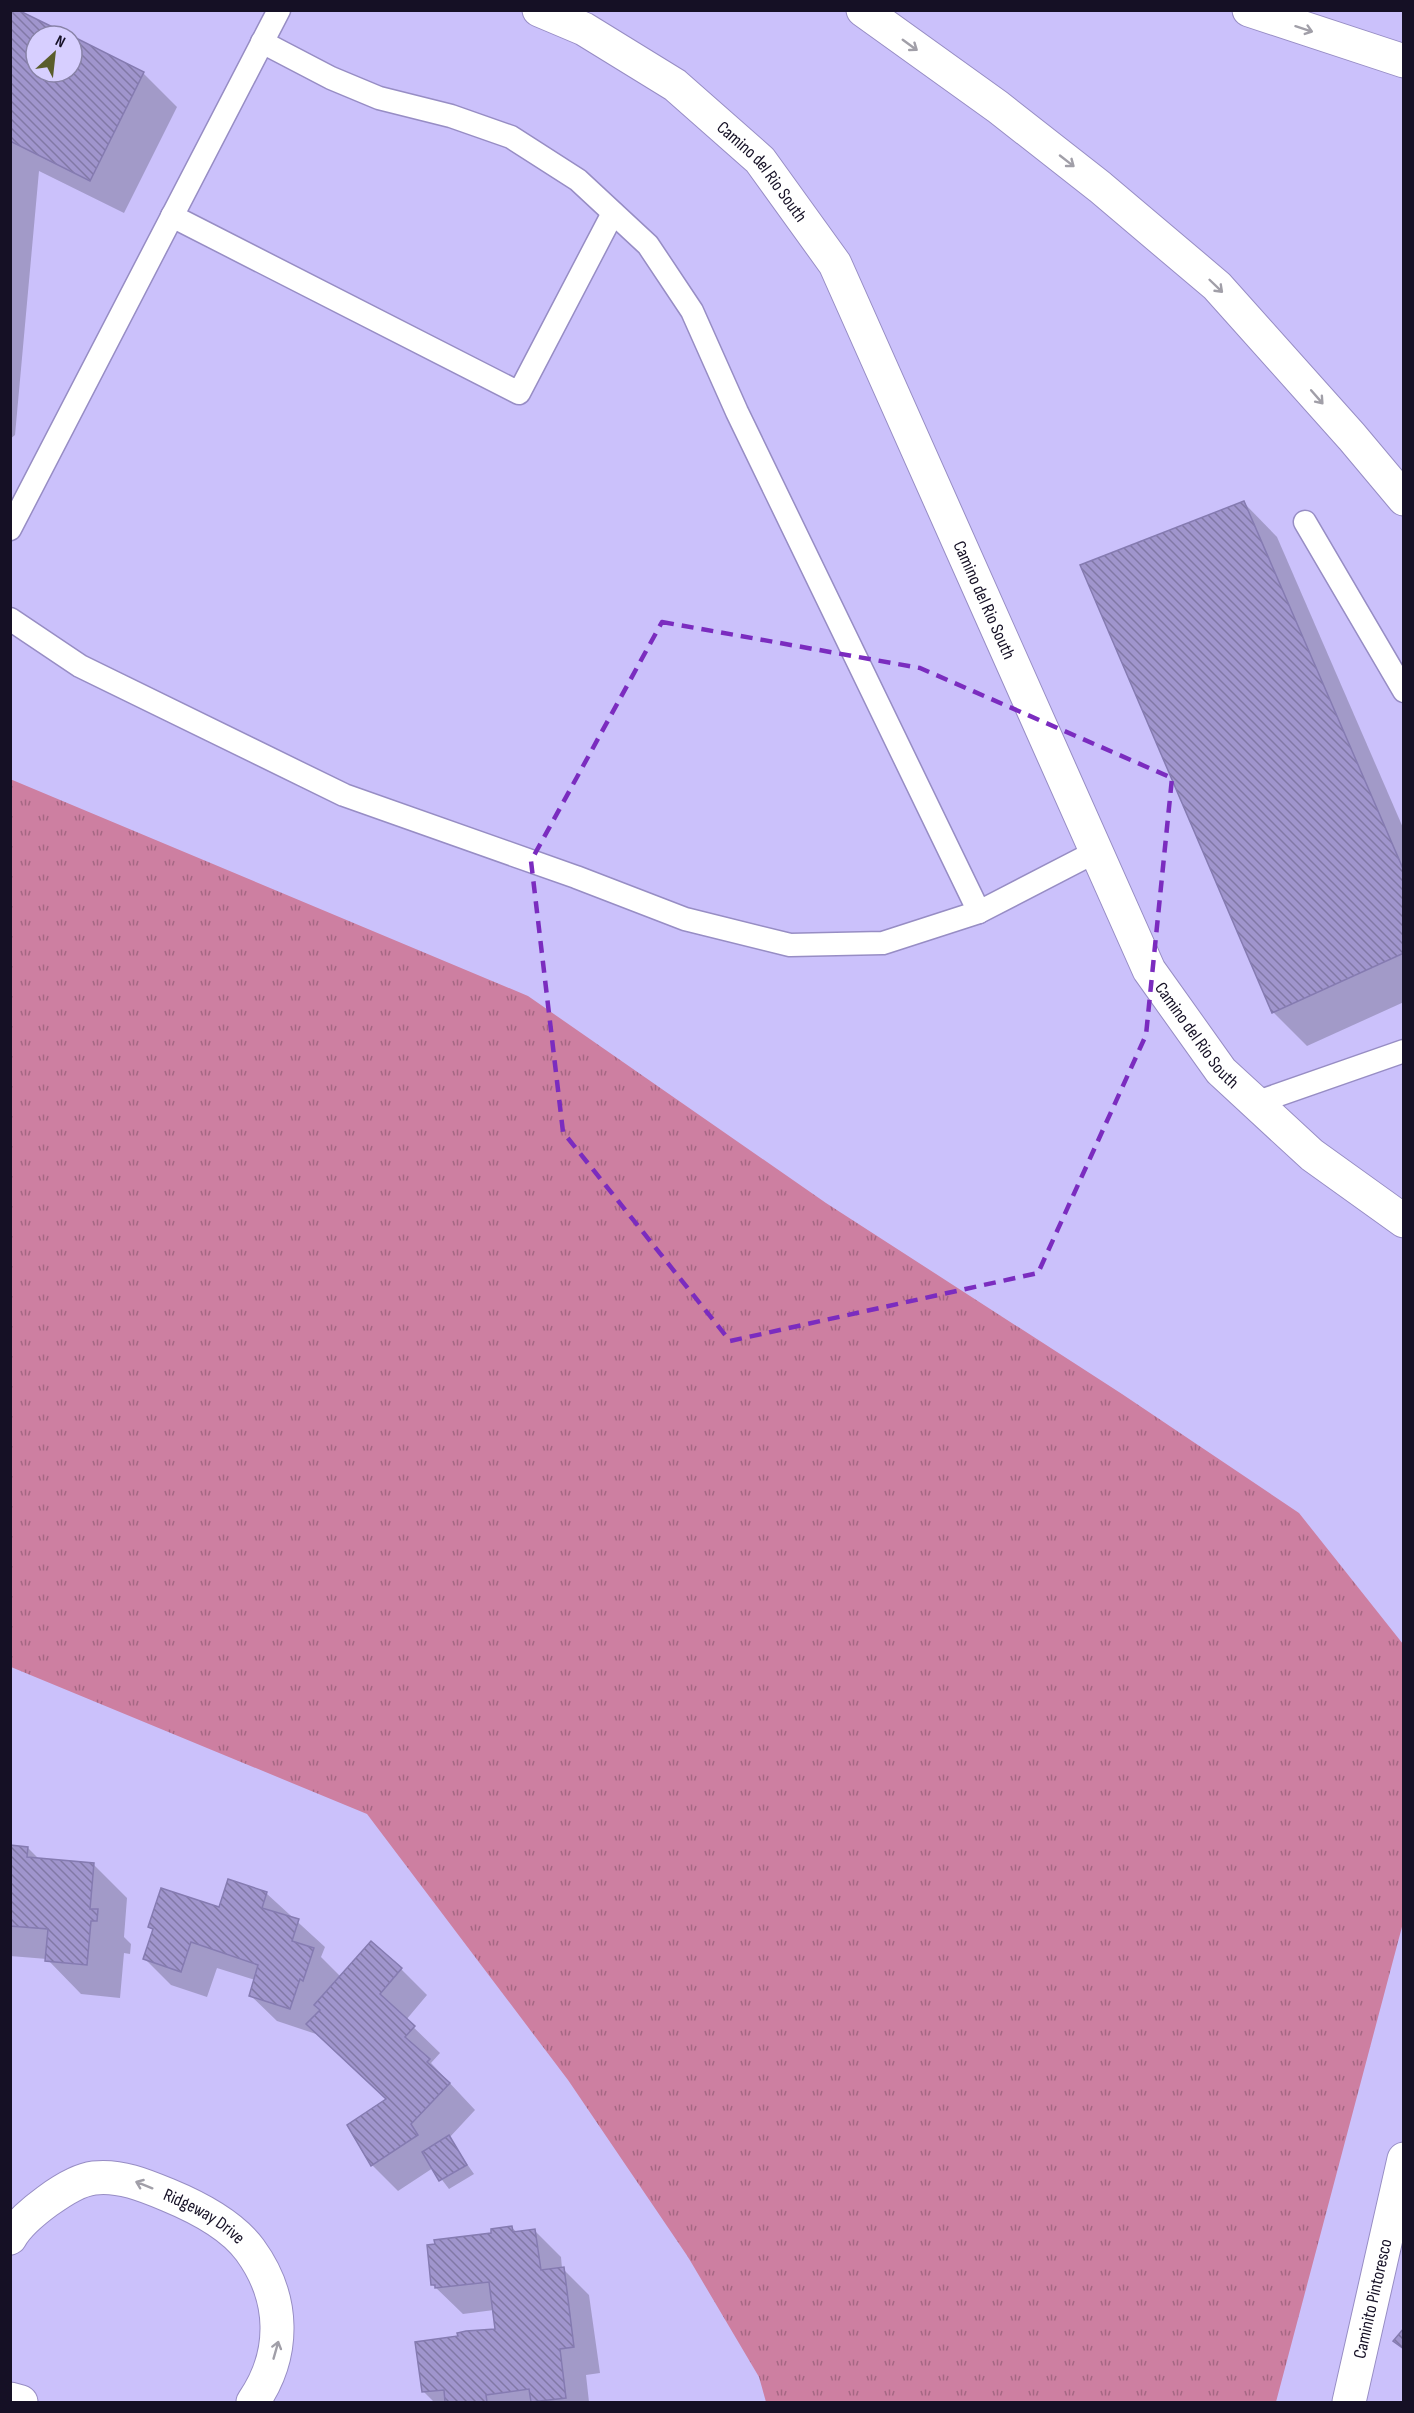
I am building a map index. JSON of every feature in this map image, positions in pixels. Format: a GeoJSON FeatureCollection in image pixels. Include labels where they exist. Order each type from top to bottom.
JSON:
{"type":"FeatureCollection","features":[{"type":"Feature","properties":{"kind":"main road","name":"Camino del Rio South"},"geometry":{"type":"LineString","coordinates":[[539,10],[584,29],[675,85],[760,160],[835,264],[1149,970],[1221,1071],[1312,1155],[1404,1221]]}},
{"type":"Feature","properties":{"kind":"main road"},"geometry":{"type":"LineString","coordinates":[[862,10],[1026,129],[1100,187],[1217,286],[1352,437],[1404,499]]}},
{"type":"Feature","properties":{"kind":"main road"},"geometry":{"type":"LineString","coordinates":[[1249,10],[1404,61]]}},
{"type":"Feature","properties":{"kind":"main road","name":"Caminito Pintoresco"},"geometry":{"type":"LineString","coordinates":[[1349,2403],[1404,2159]]}},
{"type":"Feature","properties":{"kind":"main road","name":"Ridgeway Drive"},"geometry":{"type":"LineString","coordinates":[[10,2238],[47,2200],[92,2178],[132,2180],[216,2218],[250,2249],[272,2291],[279,2338],[266,2384],[253,2403]]}},
{"type":"Feature","properties":{"kind":"main road"},"geometry":{"type":"LineString","coordinates":[[10,2399],[21,2403]]}},
{"type":"Feature","properties":{"kind":"lane"},"geometry":{"type":"LineString","coordinates":[[10,529],[279,10]]}},
{"type":"Feature","properties":{"kind":"lane"},"geometry":{"type":"LineString","coordinates":[[262,42],[331,78],[380,98],[451,116],[511,136],[578,180],[648,245],[692,310],[742,422],[979,912]]}},
{"type":"Feature","properties":{"kind":"lane"},"geometry":{"type":"LineString","coordinates":[[172,216],[519,393],[613,213]]}},
{"type":"Feature","properties":{"kind":"lane"},"geometry":{"type":"LineString","coordinates":[[1305,522],[1404,691]]}},
{"type":"Feature","properties":{"kind":"lane"},"geometry":{"type":"LineString","coordinates":[[10,619],[80,666],[344,795],[576,877],[685,919],[790,945],[884,942],[979,912],[1097,851]]}},
{"type":"Feature","properties":{"kind":"lane"},"geometry":{"type":"LineString","coordinates":[[1255,1103],[1404,1051]]}},
{"type":"Feature","properties":{"kind":"highlighted area"},"geometry":{"type":"Polygon","coordinates":[[[662,622],[920,668],[1172,778],[1146,1035],[1038,1273],[730,1341],[563,1132],[531,861],[662,622]]]}},
{"type":"Feature","properties":{"kind":"green space"},"geometry":{"type":"Polygon","coordinates":[[[10,779],[528,996],[826,1203],[1122,1394],[1299,1513],[1403,1644],[1403,1923],[1276,2402],[766,2402],[759,2377],[688,2257],[568,2080],[367,1814],[11,1667],[10,779]]]}},
{"type":"Feature","properties":{"kind":"building"},"geometry":{"type":"Polygon","coordinates":[[[10,10],[18,10],[47,24],[24,24],[24,84],[84,84],[84,42],[144,72],[90,181],[10,141],[10,10]]]}},
{"type":"Feature","properties":{"kind":"building"},"geometry":{"type":"Polygon","coordinates":[[[1244,501],[1404,871],[1404,953],[1272,1013],[1080,565],[1244,501]]]}},
{"type":"Feature","properties":{"kind":"building"},"geometry":{"type":"Polygon","coordinates":[[[10,1845],[28,1847],[27,1857],[94,1863],[90,1909],[98,1909],[97,1921],[91,1921],[87,1965],[45,1961],[48,1929],[10,1926],[10,1845]]]}},
{"type":"Feature","properties":{"kind":"building"},"geometry":{"type":"Polygon","coordinates":[[[228,1879],[267,1892],[262,1908],[299,1919],[292,1941],[314,1948],[303,1981],[300,1979],[290,2009],[249,1996],[258,1965],[191,1942],[181,1972],[143,1959],[153,1929],[148,1927],[161,1888],[219,1907],[228,1879]]]}},
{"type":"Feature","properties":{"kind":"building"},"geometry":{"type":"Polygon","coordinates":[[[371,1941],[402,1968],[380,1994],[415,2026],[405,2037],[430,2059],[427,2062],[450,2083],[411,2124],[418,2135],[371,2166],[347,2125],[386,2099],[306,2024],[320,2010],[314,2005],[371,1941]]]}},
{"type":"Feature","properties":{"kind":"building"},"geometry":{"type":"Polygon","coordinates":[[[449,2135],[467,2165],[439,2181],[422,2152],[449,2135]]]}},
{"type":"Feature","properties":{"kind":"building"},"geometry":{"type":"Polygon","coordinates":[[[512,2226],[513,2232],[535,2229],[541,2270],[564,2267],[574,2347],[560,2349],[566,2398],[531,2402],[529,2389],[486,2395],[487,2402],[445,2402],[444,2390],[422,2392],[415,2342],[458,2336],[457,2333],[466,2331],[495,2329],[489,2282],[435,2288],[435,2285],[431,2285],[427,2245],[435,2244],[434,2240],[491,2233],[491,2229],[512,2226]]]}},
{"type":"Feature","properties":{"kind":"building"},"geometry":{"type":"Polygon","coordinates":[[[1404,2328],[1404,2349],[1393,2341],[1404,2328]]]}}]}
